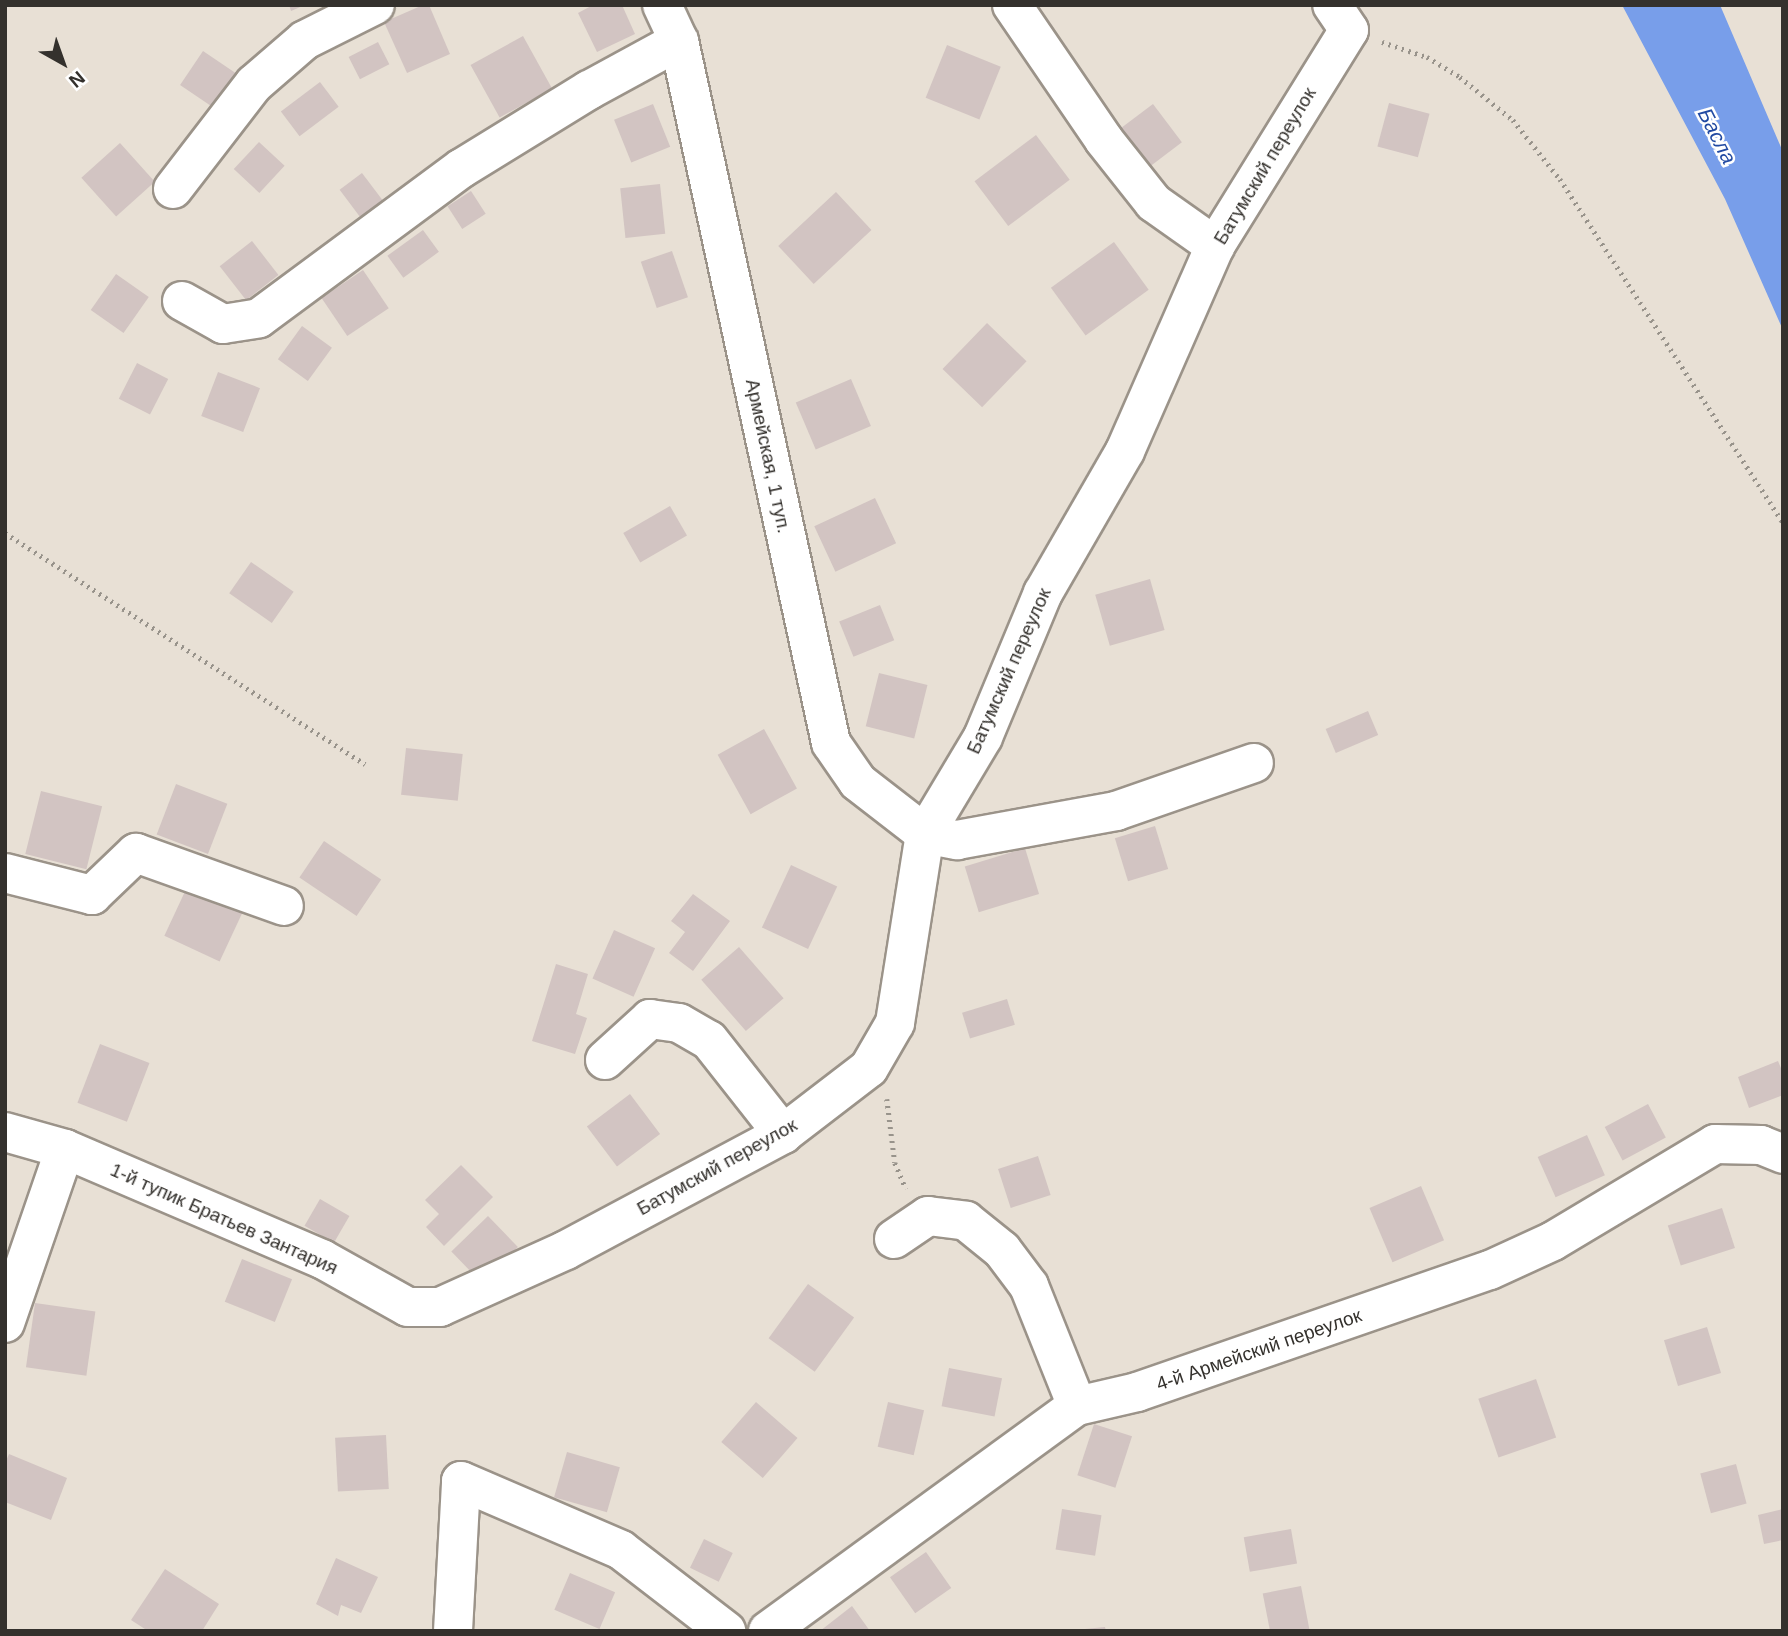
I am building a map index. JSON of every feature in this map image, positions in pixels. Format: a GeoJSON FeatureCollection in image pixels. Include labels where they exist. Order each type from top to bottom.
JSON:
{"type":"FeatureCollection","features":[{"type":"Feature","properties":{"kind":"street"},"geometry":{"type":"LineString","coordinates":[[173,190],[254,84],[305,40],[375,5]]}},
{"type":"Feature","properties":{"kind":"street","name":"Армейская, 1 туп."},"geometry":{"type":"LineString","coordinates":[[662,5],[679,41],[831,743],[858,782],[925,834]]}},
{"type":"Feature","properties":{"kind":"street"},"geometry":{"type":"LineString","coordinates":[[1012,5],[1104,140],[1154,203],[1215,246]]}},
{"type":"Feature","properties":{"kind":"street","name":"Батумский переулок"},"geometry":{"type":"LineString","coordinates":[[440,1307],[566,1250],[783,1134],[869,1068],[895,1023],[925,834],[983,737],[1043,593],[1125,451],[1215,246],[1338,15]]}},
{"type":"Feature","properties":{"kind":"street"},"geometry":{"type":"LineString","coordinates":[[182,301],[223,324],[259,318],[462,168],[589,90],[679,41]]}},
{"type":"Feature","properties":{"kind":"street"},"geometry":{"type":"LineString","coordinates":[[925,834],[957,840],[1116,811],[1254,763]]}},
{"type":"Feature","properties":{"kind":"street"},"geometry":{"type":"LineString","coordinates":[[5,873],[92,895],[136,853],[284,906]]}},
{"type":"Feature","properties":{"kind":"street"},"geometry":{"type":"LineString","coordinates":[[605,1060],[650,1019],[678,1023],[709,1040],[783,1134]]}},
{"type":"Feature","properties":{"kind":"street","name":"1-й тупик Братьев Зантария"},"geometry":{"type":"LineString","coordinates":[[5,1132],[65,1149],[321,1259],[408,1307],[440,1307]]}},
{"type":"Feature","properties":{"kind":"street","name":"4-й Армейский переулок"},"geometry":{"type":"LineString","coordinates":[[768,1631],[1077,1406],[1138,1392],[1490,1270],[1553,1241],[1715,1144],[1760,1145],[1783,1154]]}},
{"type":"Feature","properties":{"kind":"street"},"geometry":{"type":"LineString","coordinates":[[5,1323],[65,1149]]}},
{"type":"Feature","properties":{"kind":"street"},"geometry":{"type":"LineString","coordinates":[[894,1239],[928,1216],[966,1221],[1009,1259],[1029,1286],[1077,1406]]}},
{"type":"Feature","properties":{"kind":"street"},"geometry":{"type":"LineString","coordinates":[[453,1631],[461,1481],[621,1550],[726,1631]]}},
{"type":"Feature","properties":{"kind":"path"},"geometry":{"type":"LineString","coordinates":[[1338,15],[1427,57],[1460,77],[1513,120],[1560,179],[1783,523]]}},
{"type":"Feature","properties":{"kind":"path"},"geometry":{"type":"LineString","coordinates":[[5,533],[365,764]]}},
{"type":"Feature","properties":{"kind":"path"},"geometry":{"type":"LineString","coordinates":[[869,1068],[887,1099],[895,1164],[909,1195],[928,1216]]}},
{"type":"Feature","properties":{"kind":"water","name":"Басла"},"geometry":{"type":"Polygon","coordinates":[[[1622,5],[1720,5],[1783,152],[1783,330],[1725,199],[1622,5]]]}},
{"type":"Feature","properties":{"kind":"building"},"geometry":{"type":"Polygon","coordinates":[[[289,5],[305,5],[291,11],[289,5]]]}},
{"type":"Feature","properties":{"kind":"building"},"geometry":{"type":"Polygon","coordinates":[[[423,5],[429,5],[450,54],[407,73],[384,22],[423,5]]]}},
{"type":"Feature","properties":{"kind":"building"},"geometry":{"type":"Polygon","coordinates":[[[593,5],[622,5],[635,34],[597,52],[578,13],[593,5]]]}},
{"type":"Feature","properties":{"kind":"building"},"geometry":{"type":"Polygon","coordinates":[[[523,36],[552,88],[500,118],[471,65],[523,36]]]}},
{"type":"Feature","properties":{"kind":"building"},"geometry":{"type":"Polygon","coordinates":[[[378,42],[389,64],[360,79],[349,57],[378,42]]]}},
{"type":"Feature","properties":{"kind":"building"},"geometry":{"type":"Polygon","coordinates":[[[947,45],[1001,67],[979,120],[926,98],[947,45]]]}},
{"type":"Feature","properties":{"kind":"building"},"geometry":{"type":"Polygon","coordinates":[[[203,51],[240,76],[217,110],[180,85],[203,51]]]}},
{"type":"Feature","properties":{"kind":"building"},"geometry":{"type":"Polygon","coordinates":[[[320,82],[339,107],[300,136],[281,111],[320,82]]]}},
{"type":"Feature","properties":{"kind":"building"},"geometry":{"type":"Polygon","coordinates":[[[1389,103],[1430,114],[1418,157],[1377,146],[1389,103]]]}},
{"type":"Feature","properties":{"kind":"building"},"geometry":{"type":"Polygon","coordinates":[[[653,104],[670,147],[631,162],[614,120],[653,104]]]}},
{"type":"Feature","properties":{"kind":"building"},"geometry":{"type":"Polygon","coordinates":[[[1153,104],[1182,142],[1140,174],[1111,135],[1153,104]]]}},
{"type":"Feature","properties":{"kind":"building"},"geometry":{"type":"Polygon","coordinates":[[[1036,135],[1070,180],[1008,226],[975,181],[1036,135]]]}},
{"type":"Feature","properties":{"kind":"building"},"geometry":{"type":"Polygon","coordinates":[[[259,142],[285,166],[259,193],[234,169],[259,142]]]}},
{"type":"Feature","properties":{"kind":"building"},"geometry":{"type":"Polygon","coordinates":[[[120,143],[155,182],[116,216],[81,178],[120,143]]]}},
{"type":"Feature","properties":{"kind":"building"},"geometry":{"type":"Polygon","coordinates":[[[362,173],[385,203],[363,220],[340,190],[362,173]]]}},
{"type":"Feature","properties":{"kind":"building"},"geometry":{"type":"Polygon","coordinates":[[[660,184],[665,234],[625,238],[620,188],[660,184]]]}},
{"type":"Feature","properties":{"kind":"building"},"geometry":{"type":"Polygon","coordinates":[[[471,191],[486,214],[462,229],[448,206],[471,191]]]}},
{"type":"Feature","properties":{"kind":"building"},"geometry":{"type":"Polygon","coordinates":[[[836,192],[871,230],[814,284],[778,246],[836,192]]]}},
{"type":"Feature","properties":{"kind":"building"},"geometry":{"type":"Polygon","coordinates":[[[423,230],[439,252],[403,278],[387,256],[423,230]]]}},
{"type":"Feature","properties":{"kind":"building"},"geometry":{"type":"Polygon","coordinates":[[[252,241],[278,275],[246,300],[220,266],[252,241]]]}},
{"type":"Feature","properties":{"kind":"building"},"geometry":{"type":"Polygon","coordinates":[[[1114,242],[1149,290],[1086,336],[1051,288],[1114,242]]]}},
{"type":"Feature","properties":{"kind":"building"},"geometry":{"type":"Polygon","coordinates":[[[672,251],[688,297],[657,308],[641,262],[672,251]]]}},
{"type":"Feature","properties":{"kind":"building"},"geometry":{"type":"Polygon","coordinates":[[[363,270],[389,308],[347,336],[322,298],[363,270]]]}},
{"type":"Feature","properties":{"kind":"building"},"geometry":{"type":"Polygon","coordinates":[[[116,274],[149,297],[124,333],[91,310],[116,274]]]}},
{"type":"Feature","properties":{"kind":"building"},"geometry":{"type":"Polygon","coordinates":[[[987,323],[1027,361],[982,407],[943,369],[987,323]]]}},
{"type":"Feature","properties":{"kind":"building"},"geometry":{"type":"Polygon","coordinates":[[[302,326],[332,348],[308,381],[278,359],[302,326]]]}},
{"type":"Feature","properties":{"kind":"building"},"geometry":{"type":"Polygon","coordinates":[[[137,363],[168,379],[150,415],[119,399],[137,363]]]}},
{"type":"Feature","properties":{"kind":"building"},"geometry":{"type":"Polygon","coordinates":[[[218,372],[260,388],[243,432],[201,416],[218,372]]]}},
{"type":"Feature","properties":{"kind":"building"},"geometry":{"type":"Polygon","coordinates":[[[851,379],[871,426],[816,449],[796,402],[851,379]]]}},
{"type":"Feature","properties":{"kind":"building"},"geometry":{"type":"Polygon","coordinates":[[[875,498],[896,543],[835,572],[814,526],[875,498]]]}},
{"type":"Feature","properties":{"kind":"building"},"geometry":{"type":"Polygon","coordinates":[[[670,506],[687,535],[640,562],[623,533],[670,506]]]}},
{"type":"Feature","properties":{"kind":"building"},"geometry":{"type":"Polygon","coordinates":[[[251,562],[294,592],[272,623],[229,593],[251,562]]]}},
{"type":"Feature","properties":{"kind":"building"},"geometry":{"type":"Polygon","coordinates":[[[1150,579],[1165,630],[1110,646],[1095,595],[1150,579]]]}},
{"type":"Feature","properties":{"kind":"building"},"geometry":{"type":"Polygon","coordinates":[[[880,605],[894,640],[853,657],[839,621],[880,605]]]}},
{"type":"Feature","properties":{"kind":"building"},"geometry":{"type":"Polygon","coordinates":[[[879,673],[928,685],[914,738],[866,726],[879,673]]]}},
{"type":"Feature","properties":{"kind":"building"},"geometry":{"type":"Polygon","coordinates":[[[1368,711],[1378,735],[1336,753],[1326,729],[1368,711]]]}},
{"type":"Feature","properties":{"kind":"building"},"geometry":{"type":"Polygon","coordinates":[[[764,729],[797,788],[751,814],[718,755],[764,729]]]}},
{"type":"Feature","properties":{"kind":"building"},"geometry":{"type":"Polygon","coordinates":[[[406,748],[463,754],[458,801],[401,795],[406,748]]]}},
{"type":"Feature","properties":{"kind":"building"},"geometry":{"type":"Polygon","coordinates":[[[176,784],[227,804],[208,854],[157,834],[176,784]]]}},
{"type":"Feature","properties":{"kind":"building"},"geometry":{"type":"Polygon","coordinates":[[[41,791],[102,806],[86,869],[25,854],[41,791]]]}},
{"type":"Feature","properties":{"kind":"building"},"geometry":{"type":"Polygon","coordinates":[[[1155,826],[1168,869],[1128,881],[1115,838],[1155,826]]]}},
{"type":"Feature","properties":{"kind":"building"},"geometry":{"type":"Polygon","coordinates":[[[324,841],[381,880],[357,916],[299,877],[324,841]]]}},
{"type":"Feature","properties":{"kind":"building"},"geometry":{"type":"Polygon","coordinates":[[[1025,848],[1039,894],[979,912],[965,866],[1025,848]]]}},
{"type":"Feature","properties":{"kind":"building"},"geometry":{"type":"Polygon","coordinates":[[[791,865],[837,887],[808,949],[762,928],[791,865]]]}},
{"type":"Feature","properties":{"kind":"building"},"geometry":{"type":"Polygon","coordinates":[[[188,885],[243,911],[220,962],[164,936],[188,885]]]}},
{"type":"Feature","properties":{"kind":"building"},"geometry":{"type":"Polygon","coordinates":[[[693,894],[730,921],[693,971],[669,953],[685,932],[671,921],[693,894]]]}},
{"type":"Feature","properties":{"kind":"building"},"geometry":{"type":"Polygon","coordinates":[[[614,930],[655,948],[634,997],[592,978],[614,930]]]}},
{"type":"Feature","properties":{"kind":"building"},"geometry":{"type":"Polygon","coordinates":[[[739,947],[784,998],[746,1031],[701,980],[739,947]]]}},
{"type":"Feature","properties":{"kind":"building"},"geometry":{"type":"Polygon","coordinates":[[[556,964],[588,974],[576,1014],[587,1018],[575,1054],[532,1041],[556,964]]]}},
{"type":"Feature","properties":{"kind":"building"},"geometry":{"type":"Polygon","coordinates":[[[1007,999],[1015,1025],[970,1039],[962,1013],[1007,999]]]}},
{"type":"Feature","properties":{"kind":"building"},"geometry":{"type":"Polygon","coordinates":[[[100,1044],[149,1063],[127,1122],[77,1103],[100,1044]]]}},
{"type":"Feature","properties":{"kind":"building"},"geometry":{"type":"Polygon","coordinates":[[[1778,1061],[1783,1073],[1783,1095],[1749,1108],[1738,1077],[1778,1061]]]}},
{"type":"Feature","properties":{"kind":"building"},"geometry":{"type":"Polygon","coordinates":[[[630,1094],[660,1134],[617,1166],[587,1126],[630,1094]]]}},
{"type":"Feature","properties":{"kind":"building"},"geometry":{"type":"Polygon","coordinates":[[[1648,1104],[1666,1138],[1623,1161],[1605,1127],[1648,1104]]]}},
{"type":"Feature","properties":{"kind":"building"},"geometry":{"type":"Polygon","coordinates":[[[1587,1135],[1605,1175],[1556,1197],[1538,1157],[1587,1135]]]}},
{"type":"Feature","properties":{"kind":"building"},"geometry":{"type":"Polygon","coordinates":[[[1038,1156],[1051,1195],[1011,1208],[998,1169],[1038,1156]]]}},
{"type":"Feature","properties":{"kind":"building"},"geometry":{"type":"Polygon","coordinates":[[[461,1165],[493,1197],[444,1246],[426,1227],[439,1214],[425,1200],[461,1165]]]}},
{"type":"Feature","properties":{"kind":"building"},"geometry":{"type":"Polygon","coordinates":[[[1421,1186],[1444,1240],[1393,1262],[1369,1208],[1421,1186]]]}},
{"type":"Feature","properties":{"kind":"building"},"geometry":{"type":"Polygon","coordinates":[[[320,1199],[349,1216],[334,1243],[305,1226],[320,1199]]]}},
{"type":"Feature","properties":{"kind":"building"},"geometry":{"type":"Polygon","coordinates":[[[1722,1208],[1735,1248],[1681,1266],[1668,1226],[1722,1208]]]}},
{"type":"Feature","properties":{"kind":"building"},"geometry":{"type":"Polygon","coordinates":[[[488,1216],[518,1247],[481,1282],[451,1251],[488,1216]]]}},
{"type":"Feature","properties":{"kind":"building"},"geometry":{"type":"Polygon","coordinates":[[[242,1259],[292,1279],[275,1322],[225,1302],[242,1259]]]}},
{"type":"Feature","properties":{"kind":"building"},"geometry":{"type":"Polygon","coordinates":[[[808,1284],[854,1318],[815,1372],[769,1338],[808,1284]]]}},
{"type":"Feature","properties":{"kind":"building"},"geometry":{"type":"Polygon","coordinates":[[[35,1303],[95,1311],[86,1376],[26,1367],[35,1303]]]}},
{"type":"Feature","properties":{"kind":"building"},"geometry":{"type":"Polygon","coordinates":[[[1707,1327],[1721,1373],[1678,1386],[1664,1340],[1707,1327]]]}},
{"type":"Feature","properties":{"kind":"building"},"geometry":{"type":"Polygon","coordinates":[[[949,1368],[1002,1378],[995,1417],[942,1406],[949,1368]]]}},
{"type":"Feature","properties":{"kind":"building"},"geometry":{"type":"Polygon","coordinates":[[[1536,1379],[1556,1438],[1499,1457],[1478,1399],[1536,1379]]]}},
{"type":"Feature","properties":{"kind":"building"},"geometry":{"type":"Polygon","coordinates":[[[756,1402],[798,1438],[763,1478],[721,1442],[756,1402]]]}},
{"type":"Feature","properties":{"kind":"building"},"geometry":{"type":"Polygon","coordinates":[[[888,1402],[924,1410],[914,1455],[878,1447],[888,1402]]]}},
{"type":"Feature","properties":{"kind":"building"},"geometry":{"type":"Polygon","coordinates":[[[1094,1424],[1132,1436],[1115,1488],[1077,1475],[1094,1424]]]}},
{"type":"Feature","properties":{"kind":"building"},"geometry":{"type":"Polygon","coordinates":[[[386,1435],[389,1489],[338,1492],[335,1438],[386,1435]]]}},
{"type":"Feature","properties":{"kind":"building"},"geometry":{"type":"Polygon","coordinates":[[[567,1452],[620,1467],[607,1512],[554,1497],[567,1452]]]}},
{"type":"Feature","properties":{"kind":"building"},"geometry":{"type":"Polygon","coordinates":[[[9,1454],[67,1478],[51,1520],[5,1502],[5,1463],[9,1454]]]}},
{"type":"Feature","properties":{"kind":"building"},"geometry":{"type":"Polygon","coordinates":[[[1736,1464],[1747,1504],[1711,1513],[1700,1474],[1736,1464]]]}},
{"type":"Feature","properties":{"kind":"building"},"geometry":{"type":"Polygon","coordinates":[[[1062,1509],[1102,1515],[1095,1556],[1056,1549],[1062,1509]]]}},
{"type":"Feature","properties":{"kind":"building"},"geometry":{"type":"Polygon","coordinates":[[[1783,1509],[1783,1540],[1764,1544],[1758,1515],[1783,1509]]]}},
{"type":"Feature","properties":{"kind":"building"},"geometry":{"type":"Polygon","coordinates":[[[1291,1529],[1297,1563],[1250,1572],[1244,1537],[1291,1529]]]}},
{"type":"Feature","properties":{"kind":"building"},"geometry":{"type":"Polygon","coordinates":[[[704,1539],[733,1553],[719,1582],[690,1568],[704,1539]]]}},
{"type":"Feature","properties":{"kind":"building"},"geometry":{"type":"Polygon","coordinates":[[[926,1552],[951,1588],[915,1613],[890,1577],[926,1552]]]}},
{"type":"Feature","properties":{"kind":"building"},"geometry":{"type":"Polygon","coordinates":[[[336,1558],[378,1577],[361,1613],[341,1605],[338,1616],[316,1604],[336,1558]]]}},
{"type":"Feature","properties":{"kind":"building"},"geometry":{"type":"Polygon","coordinates":[[[165,1569],[219,1604],[202,1631],[148,1631],[131,1620],[165,1569]]]}},
{"type":"Feature","properties":{"kind":"building"},"geometry":{"type":"Polygon","coordinates":[[[570,1573],[615,1592],[599,1629],[554,1610],[570,1573]]]}},
{"type":"Feature","properties":{"kind":"building"},"geometry":{"type":"Polygon","coordinates":[[[1301,1586],[1309,1629],[1270,1631],[1263,1593],[1301,1586]]]}},
{"type":"Feature","properties":{"kind":"building"},"geometry":{"type":"Polygon","coordinates":[[[852,1606],[870,1631],[820,1631],[852,1606]]]}},
{"type":"Feature","properties":{"kind":"building"},"geometry":{"type":"Polygon","coordinates":[[[1105,1627],[1106,1631],[1085,1631],[1085,1629],[1105,1627]]]}}]}
